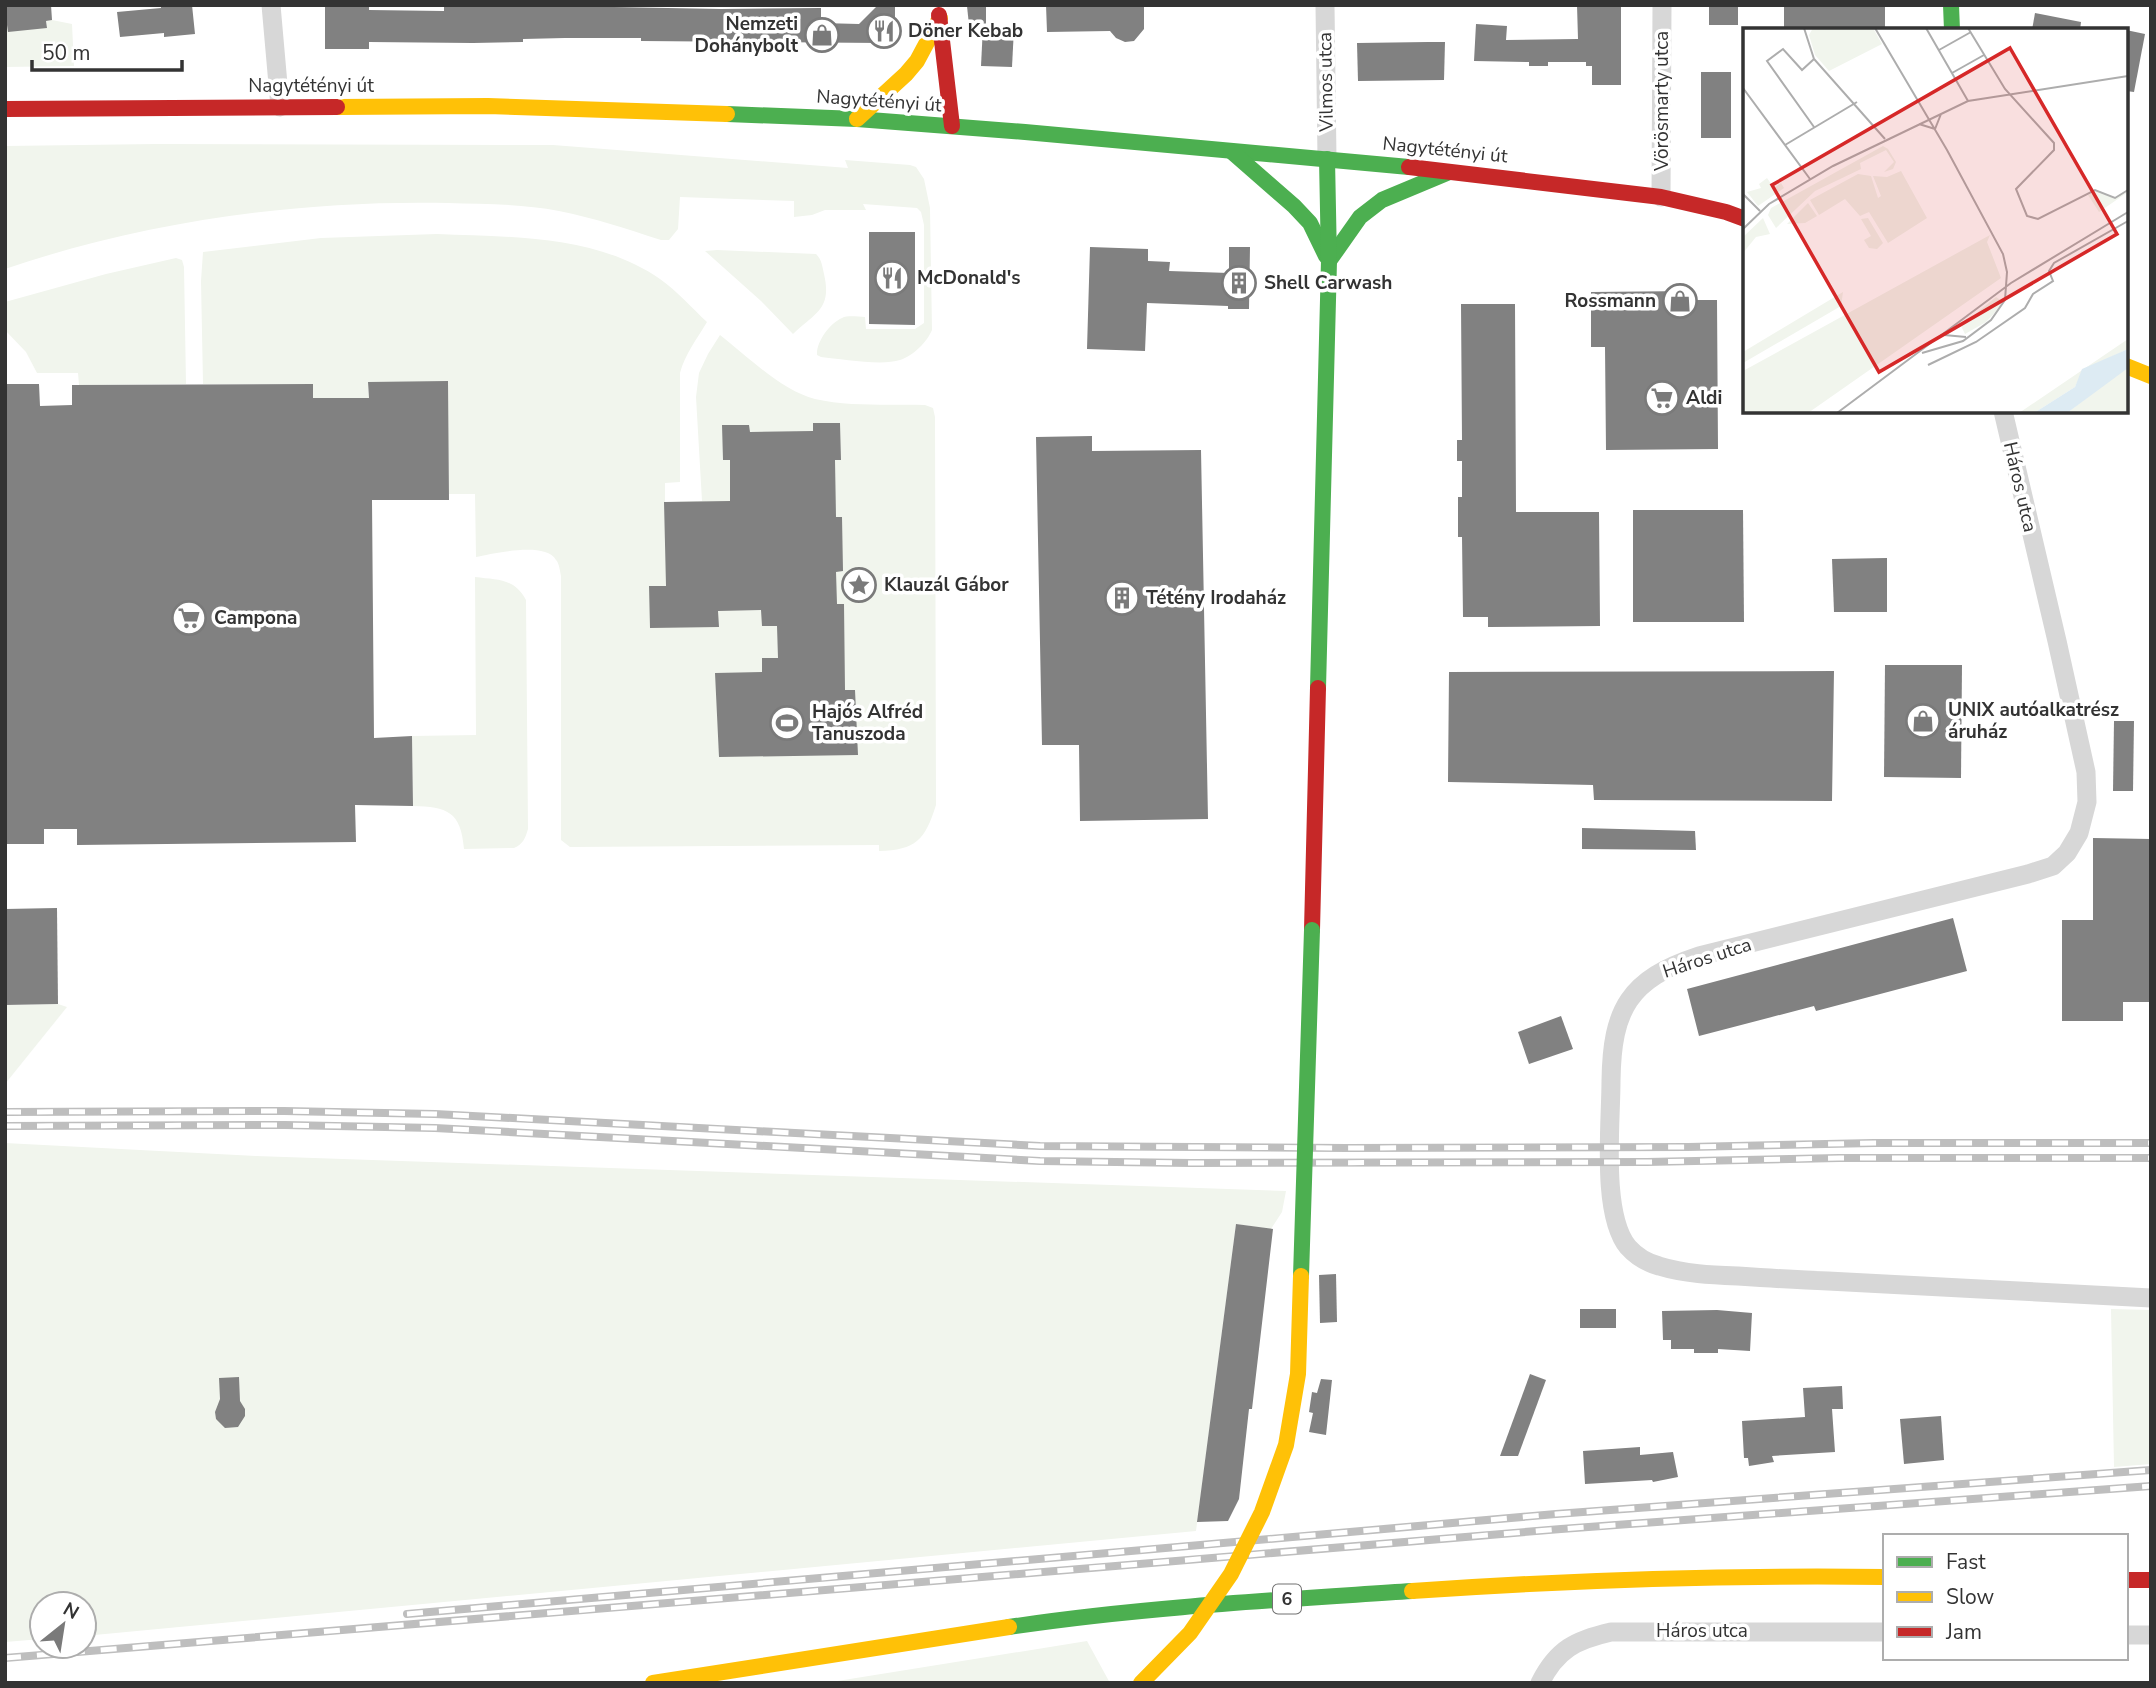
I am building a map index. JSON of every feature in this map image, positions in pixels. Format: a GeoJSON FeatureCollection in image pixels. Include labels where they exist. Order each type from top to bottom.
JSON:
{"type":"FeatureCollection","features":[{"type":"Feature","properties":{"kind":"main road"},"geometry":{"type":"LineString","coordinates":[[1951,5],[1952,28]]}},
{"type":"Feature","properties":{"kind":"main road"},"geometry":{"type":"LineString","coordinates":[[857,119],[917,61],[939,11]]}},
{"type":"Feature","properties":{"kind":"main road"},"geometry":{"type":"LineString","coordinates":[[939,11],[952,127]]}},
{"type":"Feature","properties":{"kind":"main road","name":"Nagytétényi út"},"geometry":{"type":"LineString","coordinates":[[5,108],[488,106],[857,119],[1452,171],[1661,197],[1743,218]]}},
{"type":"Feature","properties":{"kind":"main road"},"geometry":{"type":"LineString","coordinates":[[1231,151],[1286,197],[1310,223],[1329,261]]}},
{"type":"Feature","properties":{"kind":"main road"},"geometry":{"type":"LineString","coordinates":[[1141,1683],[1190,1633],[1231,1574],[1262,1512],[1286,1444],[1299,1361],[1329,261],[1327,159]]}},
{"type":"Feature","properties":{"kind":"main road"},"geometry":{"type":"LineString","coordinates":[[1329,261],[1360,217],[1382,200],[1452,171]]}},
{"type":"Feature","properties":{"kind":"main road"},"geometry":{"type":"LineString","coordinates":[[2128,367],[2151,376]]}},
{"type":"Feature","properties":{"kind":"main road","name":"6"},"geometry":{"type":"LineString","coordinates":[[653,1683],[729,1676],[1056,1620],[1239,1603],[1547,1582],[1784,1576],[1883,1577]]}},
{"type":"Feature","properties":{"kind":"main road"},"geometry":{"type":"LineString","coordinates":[[2128,1580],[2151,1580]]}},
{"type":"Feature","properties":{"kind":"street"},"geometry":{"type":"LineString","coordinates":[[271,5],[280,107]]}},
{"type":"Feature","properties":{"kind":"street","name":"Vilmos utca"},"geometry":{"type":"LineString","coordinates":[[1325,5],[1327,159]]}},
{"type":"Feature","properties":{"kind":"street","name":"Vörösmarty utca"},"geometry":{"type":"LineString","coordinates":[[1661,197],[1662,5]]}},
{"type":"Feature","properties":{"kind":"street","name":"Háros utca"},"geometry":{"type":"LineString","coordinates":[[2003,413],[2086,772],[2087,802],[2079,833],[2067,853],[2053,866],[1699,956],[1656,973],[1641,985],[1620,1016],[1614,1036],[1610,1147],[1612,1207],[1616,1226],[1629,1247],[1640,1258],[1657,1266],[1679,1271],[1764,1278],[2151,1298]]}},
{"type":"Feature","properties":{"kind":"street","name":"Háros utca"},"geometry":{"type":"LineString","coordinates":[[1540,1683],[1548,1667],[1564,1649],[1588,1637],[1611,1632],[1883,1632]]}},
{"type":"Feature","properties":{"kind":"street"},"geometry":{"type":"LineString","coordinates":[[2128,1635],[2151,1635]]}},
{"type":"Feature","properties":{"kind":"shaded area"},"geometry":{"type":"Polygon","coordinates":[[[46,21],[72,24],[74,66],[5,67],[5,25],[47,28],[46,21]]]}},
{"type":"Feature","properties":{"kind":"shaded area"},"geometry":{"type":"Polygon","coordinates":[[[553,145],[848,168],[845,160],[910,165],[916,167],[924,179],[930,208],[932,330],[919,348],[892,362],[817,355],[825,334],[837,320],[844,317],[865,317],[866,329],[915,329],[924,323],[924,225],[921,212],[917,208],[863,204],[866,210],[825,210],[794,217],[794,201],[680,197],[678,229],[669,240],[572,214],[532,207],[448,203],[336,205],[168,226],[58,252],[5,269],[5,146],[553,145]]]}},
{"type":"Feature","properties":{"kind":"shaded area"},"geometry":{"type":"Polygon","coordinates":[[[437,234],[553,241],[609,254],[660,279],[707,322],[688,353],[680,373],[680,482],[665,483],[665,502],[702,501],[696,397],[699,373],[720,335],[765,372],[803,395],[842,403],[925,405],[933,408],[936,805],[928,827],[917,841],[902,848],[879,851],[879,845],[570,847],[561,840],[559,567],[550,554],[541,551],[518,550],[476,557],[475,494],[449,494],[447,382],[368,383],[369,398],[313,398],[313,384],[203,384],[203,252],[321,238],[437,234]]]}},
{"type":"Feature","properties":{"kind":"shaded area"},"geometry":{"type":"Polygon","coordinates":[[[705,251],[816,254],[820,259],[826,286],[824,303],[815,315],[793,334],[705,251]]]}},
{"type":"Feature","properties":{"kind":"shaded area"},"geometry":{"type":"Polygon","coordinates":[[[176,258],[182,260],[184,267],[186,384],[79,385],[78,373],[37,373],[26,352],[5,330],[5,302],[176,258]]]}},
{"type":"Feature","properties":{"kind":"shaded area"},"geometry":{"type":"Polygon","coordinates":[[[475,577],[511,584],[526,600],[528,829],[523,841],[514,848],[464,849],[456,819],[443,810],[413,806],[412,736],[476,735],[475,577]]]}},
{"type":"Feature","properties":{"kind":"shaded area"},"geometry":{"type":"Polygon","coordinates":[[[58,1004],[67,1007],[5,1084],[5,1005],[58,1004]]]}},
{"type":"Feature","properties":{"kind":"shaded area"},"geometry":{"type":"Polygon","coordinates":[[[5,1143],[256,1156],[1286,1191],[1282,1212],[1271,1229],[1236,1224],[1196,1531],[98,1635],[98,1590],[28,1590],[28,1640],[5,1642],[5,1143]]]}},
{"type":"Feature","properties":{"kind":"shaded area"},"geometry":{"type":"Polygon","coordinates":[[[2111,1309],[2151,1310],[2151,1464],[2114,1467],[2111,1309]]]}},
{"type":"Feature","properties":{"kind":"shaded area"},"geometry":{"type":"Polygon","coordinates":[[[1087,1641],[1110,1683],[825,1683],[1087,1641]]]}},
{"type":"Feature","properties":{"kind":"building"},"geometry":{"type":"Polygon","coordinates":[[[5,5],[51,5],[52,20],[46,21],[47,28],[8,32],[5,25],[5,5]]]}},
{"type":"Feature","properties":{"kind":"building"},"geometry":{"type":"Polygon","coordinates":[[[161,5],[192,5],[195,34],[164,37],[164,33],[120,37],[117,12],[161,8],[161,5]]]}},
{"type":"Feature","properties":{"kind":"building"},"geometry":{"type":"Polygon","coordinates":[[[325,5],[369,5],[369,10],[444,11],[444,5],[821,8],[821,23],[859,24],[878,5],[895,5],[895,29],[881,43],[565,38],[523,39],[523,42],[369,42],[369,49],[325,49],[325,5]]]}},
{"type":"Feature","properties":{"kind":"building"},"geometry":{"type":"Polygon","coordinates":[[[1046,5],[1144,5],[1144,29],[1134,41],[1125,42],[1110,31],[1047,32],[1046,5]]]}},
{"type":"Feature","properties":{"kind":"building"},"geometry":{"type":"Polygon","coordinates":[[[1577,5],[1621,5],[1621,85],[1592,85],[1592,66],[1586,66],[1586,62],[1548,62],[1548,66],[1529,66],[1529,62],[1474,61],[1476,24],[1507,26],[1506,40],[1578,39],[1577,5]]]}},
{"type":"Feature","properties":{"kind":"building"},"geometry":{"type":"Polygon","coordinates":[[[1709,5],[1738,5],[1738,25],[1709,25],[1709,5]]]}},
{"type":"Feature","properties":{"kind":"building"},"geometry":{"type":"Polygon","coordinates":[[[1784,5],[1885,5],[1885,28],[1784,28],[1784,5]]]}},
{"type":"Feature","properties":{"kind":"building"},"geometry":{"type":"Polygon","coordinates":[[[967,6],[986,6],[986,25],[969,25],[967,6]]]}},
{"type":"Feature","properties":{"kind":"building"},"geometry":{"type":"Polygon","coordinates":[[[2035,13],[2081,22],[2080,28],[2032,28],[2035,13]]]}},
{"type":"Feature","properties":{"kind":"building"},"geometry":{"type":"Polygon","coordinates":[[[983,26],[1014,28],[1012,67],[981,66],[983,26]]]}},
{"type":"Feature","properties":{"kind":"building"},"geometry":{"type":"Polygon","coordinates":[[[2128,30],[2145,34],[2134,92],[2128,91],[2128,30]]]}},
{"type":"Feature","properties":{"kind":"building"},"geometry":{"type":"Polygon","coordinates":[[[1445,42],[1444,80],[1358,81],[1357,43],[1445,42]]]}},
{"type":"Feature","properties":{"kind":"building"},"geometry":{"type":"Polygon","coordinates":[[[1701,72],[1731,72],[1731,138],[1701,138],[1701,72]]]}},
{"type":"Feature","properties":{"kind":"building","name":"McDonald's"},"geometry":{"type":"Polygon","coordinates":[[[869,232],[915,232],[915,325],[869,324],[869,232]]]}},
{"type":"Feature","properties":{"kind":"building"},"geometry":{"type":"Polygon","coordinates":[[[1090,247],[1148,249],[1148,261],[1170,262],[1169,271],[1229,273],[1229,247],[1250,247],[1249,309],[1147,303],[1145,351],[1087,349],[1090,247]]]}},
{"type":"Feature","properties":{"kind":"building","name":"Aldi"},"geometry":{"type":"Polygon","coordinates":[[[1691,291],[1691,300],[1717,300],[1718,449],[1606,450],[1605,347],[1591,347],[1591,292],[1691,291]]]}},
{"type":"Feature","properties":{"kind":"building"},"geometry":{"type":"Polygon","coordinates":[[[1461,304],[1515,304],[1516,512],[1599,512],[1600,626],[1488,627],[1488,617],[1463,617],[1462,537],[1458,537],[1458,497],[1462,497],[1462,461],[1457,461],[1457,440],[1462,440],[1461,304]]]}},
{"type":"Feature","properties":{"kind":"building","name":"Campona"},"geometry":{"type":"Polygon","coordinates":[[[448,381],[449,500],[372,500],[374,738],[412,736],[413,806],[355,805],[356,842],[77,845],[77,829],[44,829],[44,844],[5,844],[5,384],[39,384],[40,406],[72,405],[72,385],[313,384],[313,398],[369,398],[368,382],[448,381]]]}},
{"type":"Feature","properties":{"kind":"building"},"geometry":{"type":"Polygon","coordinates":[[[813,423],[840,423],[841,460],[835,460],[836,517],[842,517],[843,571],[836,572],[837,604],[844,604],[845,690],[855,690],[858,755],[719,757],[715,673],[762,672],[762,658],[778,658],[777,626],[762,626],[761,610],[718,611],[719,627],[650,628],[649,586],[666,586],[664,502],[730,501],[730,460],[723,460],[722,425],[749,425],[750,432],[813,431],[813,423]]]}},
{"type":"Feature","properties":{"kind":"building","name":"Tétény Irodaház"},"geometry":{"type":"Polygon","coordinates":[[[1092,436],[1092,451],[1201,450],[1208,819],[1080,821],[1079,745],[1042,745],[1036,437],[1092,436]]]}},
{"type":"Feature","properties":{"kind":"building"},"geometry":{"type":"Polygon","coordinates":[[[1633,510],[1743,510],[1744,622],[1633,622],[1633,510]]]}},
{"type":"Feature","properties":{"kind":"building"},"geometry":{"type":"Polygon","coordinates":[[[1887,558],[1887,612],[1834,612],[1832,559],[1887,558]]]}},
{"type":"Feature","properties":{"kind":"building","name":"UNIX autóalkatrész áruház"},"geometry":{"type":"Polygon","coordinates":[[[1885,665],[1962,665],[1961,778],[1884,777],[1885,665]]]}},
{"type":"Feature","properties":{"kind":"building"},"geometry":{"type":"Polygon","coordinates":[[[1834,671],[1832,801],[1594,800],[1593,785],[1448,782],[1449,672],[1834,671]]]}},
{"type":"Feature","properties":{"kind":"building"},"geometry":{"type":"Polygon","coordinates":[[[2114,721],[2134,721],[2133,791],[2113,791],[2114,721]]]}},
{"type":"Feature","properties":{"kind":"building"},"geometry":{"type":"Polygon","coordinates":[[[1582,828],[1695,831],[1696,850],[1582,849],[1582,828]]]}},
{"type":"Feature","properties":{"kind":"building"},"geometry":{"type":"Polygon","coordinates":[[[2093,838],[2151,839],[2151,1002],[2123,1002],[2123,1021],[2062,1021],[2062,920],[2093,920],[2093,838]]]}},
{"type":"Feature","properties":{"kind":"building"},"geometry":{"type":"Polygon","coordinates":[[[57,908],[58,1004],[5,1005],[5,909],[57,908]]]}},
{"type":"Feature","properties":{"kind":"building"},"geometry":{"type":"Polygon","coordinates":[[[1953,918],[1967,971],[1816,1011],[1814,1006],[1699,1036],[1687,989],[1953,918]]]}},
{"type":"Feature","properties":{"kind":"building"},"geometry":{"type":"Polygon","coordinates":[[[1561,1016],[1573,1049],[1529,1064],[1518,1032],[1561,1016]]]}},
{"type":"Feature","properties":{"kind":"building"},"geometry":{"type":"Polygon","coordinates":[[[1236,1224],[1273,1229],[1252,1409],[1249,1409],[1239,1499],[1228,1521],[1197,1522],[1236,1224]]]}},
{"type":"Feature","properties":{"kind":"building"},"geometry":{"type":"Polygon","coordinates":[[[1336,1274],[1337,1322],[1320,1323],[1319,1275],[1336,1274]]]}},
{"type":"Feature","properties":{"kind":"building"},"geometry":{"type":"Polygon","coordinates":[[[1580,1309],[1616,1309],[1616,1328],[1580,1328],[1580,1309]]]}},
{"type":"Feature","properties":{"kind":"building"},"geometry":{"type":"Polygon","coordinates":[[[1717,1310],[1752,1313],[1750,1351],[1718,1349],[1718,1353],[1694,1353],[1694,1349],[1671,1349],[1671,1340],[1663,1340],[1662,1311],[1717,1310]]]}},
{"type":"Feature","properties":{"kind":"building"},"geometry":{"type":"Polygon","coordinates":[[[1530,1374],[1546,1380],[1518,1456],[1500,1456],[1530,1374]]]}},
{"type":"Feature","properties":{"kind":"building"},"geometry":{"type":"Polygon","coordinates":[[[239,1377],[240,1401],[245,1409],[245,1416],[238,1427],[225,1428],[216,1419],[215,1412],[220,1399],[219,1378],[239,1377]]]}},
{"type":"Feature","properties":{"kind":"building"},"geometry":{"type":"Polygon","coordinates":[[[1321,1379],[1332,1380],[1326,1435],[1309,1432],[1313,1413],[1309,1412],[1312,1392],[1317,1393],[1321,1379]]]}},
{"type":"Feature","properties":{"kind":"building"},"geometry":{"type":"Polygon","coordinates":[[[1842,1386],[1843,1409],[1832,1409],[1835,1452],[1772,1456],[1774,1462],[1749,1466],[1748,1458],[1744,1458],[1742,1421],[1805,1417],[1803,1388],[1842,1386]]]}},
{"type":"Feature","properties":{"kind":"building"},"geometry":{"type":"Polygon","coordinates":[[[1941,1416],[1944,1460],[1904,1464],[1900,1419],[1941,1416]]]}},
{"type":"Feature","properties":{"kind":"building"},"geometry":{"type":"Polygon","coordinates":[[[1640,1447],[1640,1455],[1673,1452],[1678,1477],[1653,1482],[1585,1484],[1583,1451],[1640,1447]]]}},
{"type":"Feature","properties":{"kind":"railway"},"geometry":{"type":"LineString","coordinates":[[5,1112],[284,1111],[435,1114],[1040,1146],[1347,1148],[2151,1143]]}},
{"type":"Feature","properties":{"kind":"railway"},"geometry":{"type":"LineString","coordinates":[[5,1126],[285,1125],[435,1128],[1040,1161],[1647,1162],[1839,1158],[2151,1158]]}},
{"type":"Feature","properties":{"kind":"railway"},"geometry":{"type":"LineString","coordinates":[[407,1614],[1556,1514],[2151,1470]]}},
{"type":"Feature","properties":{"kind":"railway"},"geometry":{"type":"LineString","coordinates":[[5,1658],[1561,1529],[2151,1486]]}},
{"type":"Feature","properties":{"kind":"traffic: fast"},"geometry":{"type":"LineString","coordinates":[[1951,5],[1952,28]]}},
{"type":"Feature","properties":{"kind":"traffic: fast"},"geometry":{"type":"LineString","coordinates":[[727,114],[857,119],[1025,132],[1409,167]]}},
{"type":"Feature","properties":{"kind":"traffic: fast"},"geometry":{"type":"LineString","coordinates":[[1231,151],[1310,223],[1326,256]]}},
{"type":"Feature","properties":{"kind":"traffic: fast"},"geometry":{"type":"LineString","coordinates":[[1318,688],[1329,261],[1327,159]]}},
{"type":"Feature","properties":{"kind":"traffic: fast"},"geometry":{"type":"LineString","coordinates":[[1329,261],[1360,217],[1382,200],[1449,172]]}},
{"type":"Feature","properties":{"kind":"traffic: fast"},"geometry":{"type":"LineString","coordinates":[[1301,1276],[1312,930]]}},
{"type":"Feature","properties":{"kind":"traffic: fast"},"geometry":{"type":"LineString","coordinates":[[1009,1627],[1160,1609],[1412,1591]]}},
{"type":"Feature","properties":{"kind":"traffic: slow"},"geometry":{"type":"LineString","coordinates":[[857,119],[917,61],[940,18]]}},
{"type":"Feature","properties":{"kind":"traffic: slow"},"geometry":{"type":"LineString","coordinates":[[337,107],[488,106],[727,114]]}},
{"type":"Feature","properties":{"kind":"traffic: slow"},"geometry":{"type":"LineString","coordinates":[[2128,367],[2151,376]]}},
{"type":"Feature","properties":{"kind":"traffic: slow"},"geometry":{"type":"LineString","coordinates":[[1141,1683],[1190,1633],[1231,1574],[1262,1512],[1286,1445],[1298,1374],[1301,1276]]}},
{"type":"Feature","properties":{"kind":"traffic: slow"},"geometry":{"type":"LineString","coordinates":[[1412,1591],[1648,1579],[1883,1577]]}},
{"type":"Feature","properties":{"kind":"traffic: slow"},"geometry":{"type":"LineString","coordinates":[[653,1683],[1009,1627]]}},
{"type":"Feature","properties":{"kind":"traffic: jam"},"geometry":{"type":"LineString","coordinates":[[939,15],[952,126]]}},
{"type":"Feature","properties":{"kind":"traffic: jam"},"geometry":{"type":"LineString","coordinates":[[5,109],[337,107]]}},
{"type":"Feature","properties":{"kind":"traffic: jam"},"geometry":{"type":"LineString","coordinates":[[1409,167],[1661,197],[1743,218]]}},
{"type":"Feature","properties":{"kind":"traffic: jam"},"geometry":{"type":"LineString","coordinates":[[1312,930],[1318,688]]}},
{"type":"Feature","properties":{"kind":"traffic: jam"},"geometry":{"type":"LineString","coordinates":[[2128,1580],[2151,1580]]}},
{"type":"Feature","properties":{"kind":"place","name":"Döner Kebab"},"geometry":{"type":"Point","coordinates":[884,31]}},
{"type":"Feature","properties":{"kind":"place","name":"Nemzeti Dohánybolt"},"geometry":{"type":"Point","coordinates":[822,35]}},
{"type":"Feature","properties":{"kind":"place","name":"McDonald's"},"geometry":{"type":"Point","coordinates":[892,278]}},
{"type":"Feature","properties":{"kind":"place","name":"Shell Carwash"},"geometry":{"type":"Point","coordinates":[1239,283]}},
{"type":"Feature","properties":{"kind":"place","name":"Rossmann"},"geometry":{"type":"Point","coordinates":[1680,301]}},
{"type":"Feature","properties":{"kind":"place","name":"Aldi"},"geometry":{"type":"Point","coordinates":[1662,398]}},
{"type":"Feature","properties":{"kind":"place","name":"Klauzál Gábor"},"geometry":{"type":"Point","coordinates":[859,585]}},
{"type":"Feature","properties":{"kind":"place","name":"Tétény Irodaház"},"geometry":{"type":"Point","coordinates":[1122,598]}},
{"type":"Feature","properties":{"kind":"place","name":"Campona"},"geometry":{"type":"Point","coordinates":[189,618]}},
{"type":"Feature","properties":{"kind":"place","name":"UNIX autóalkatrész áruház"},"geometry":{"type":"Point","coordinates":[1923,721]}},
{"type":"Feature","properties":{"kind":"place","name":"Hajós Alfréd Tanuszoda"},"geometry":{"type":"Point","coordinates":[787,723]}}]}
